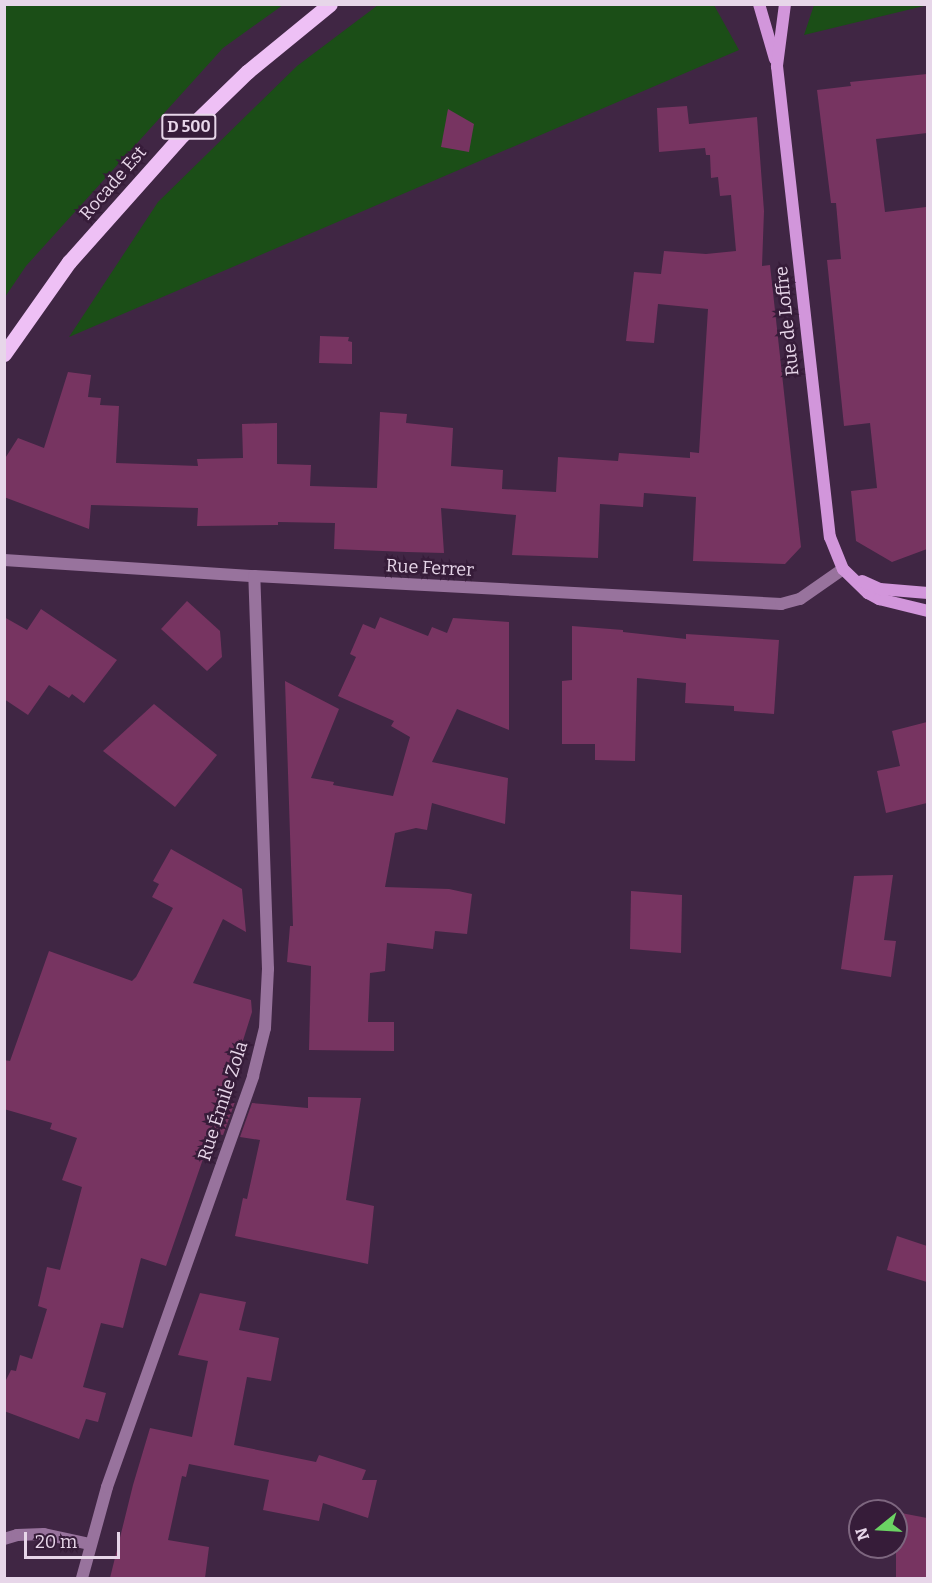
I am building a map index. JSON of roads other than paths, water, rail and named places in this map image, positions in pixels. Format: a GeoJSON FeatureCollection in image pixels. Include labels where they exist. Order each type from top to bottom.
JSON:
{"type":"FeatureCollection","features":[{"type":"Feature","properties":{"kind":"main road","name":"Rocade Est"},"geometry":{"type":"LineString","coordinates":[[4,354],[69,262],[182,135],[255,65],[329,6]]}},
{"type":"Feature","properties":{"kind":"street","name":"Rue de Loffre"},"geometry":{"type":"LineString","coordinates":[[759,4],[777,66],[826,518],[835,555],[843,569],[879,599],[927,611]]}},
{"type":"Feature","properties":{"kind":"street","name":"Rue de Loffre"},"geometry":{"type":"LineString","coordinates":[[777,66],[785,4]]}},
{"type":"Feature","properties":{"kind":"street","name":"Rue Ferrer"},"geometry":{"type":"LineString","coordinates":[[4,560],[254,576],[781,604],[800,599],[843,569]]}},
{"type":"Feature","properties":{"kind":"street"},"geometry":{"type":"LineString","coordinates":[[843,569],[880,589],[927,593]]}},
{"type":"Feature","properties":{"kind":"street","name":"Rue Émile Zola"},"geometry":{"type":"LineString","coordinates":[[82,1578],[89,1544],[114,1465],[253,1076],[265,1028],[268,969],[254,576]]}},
{"type":"Feature","properties":{"kind":"street"},"geometry":{"type":"LineString","coordinates":[[4,1539],[16,1535],[44,1534],[89,1544]]}}]}
